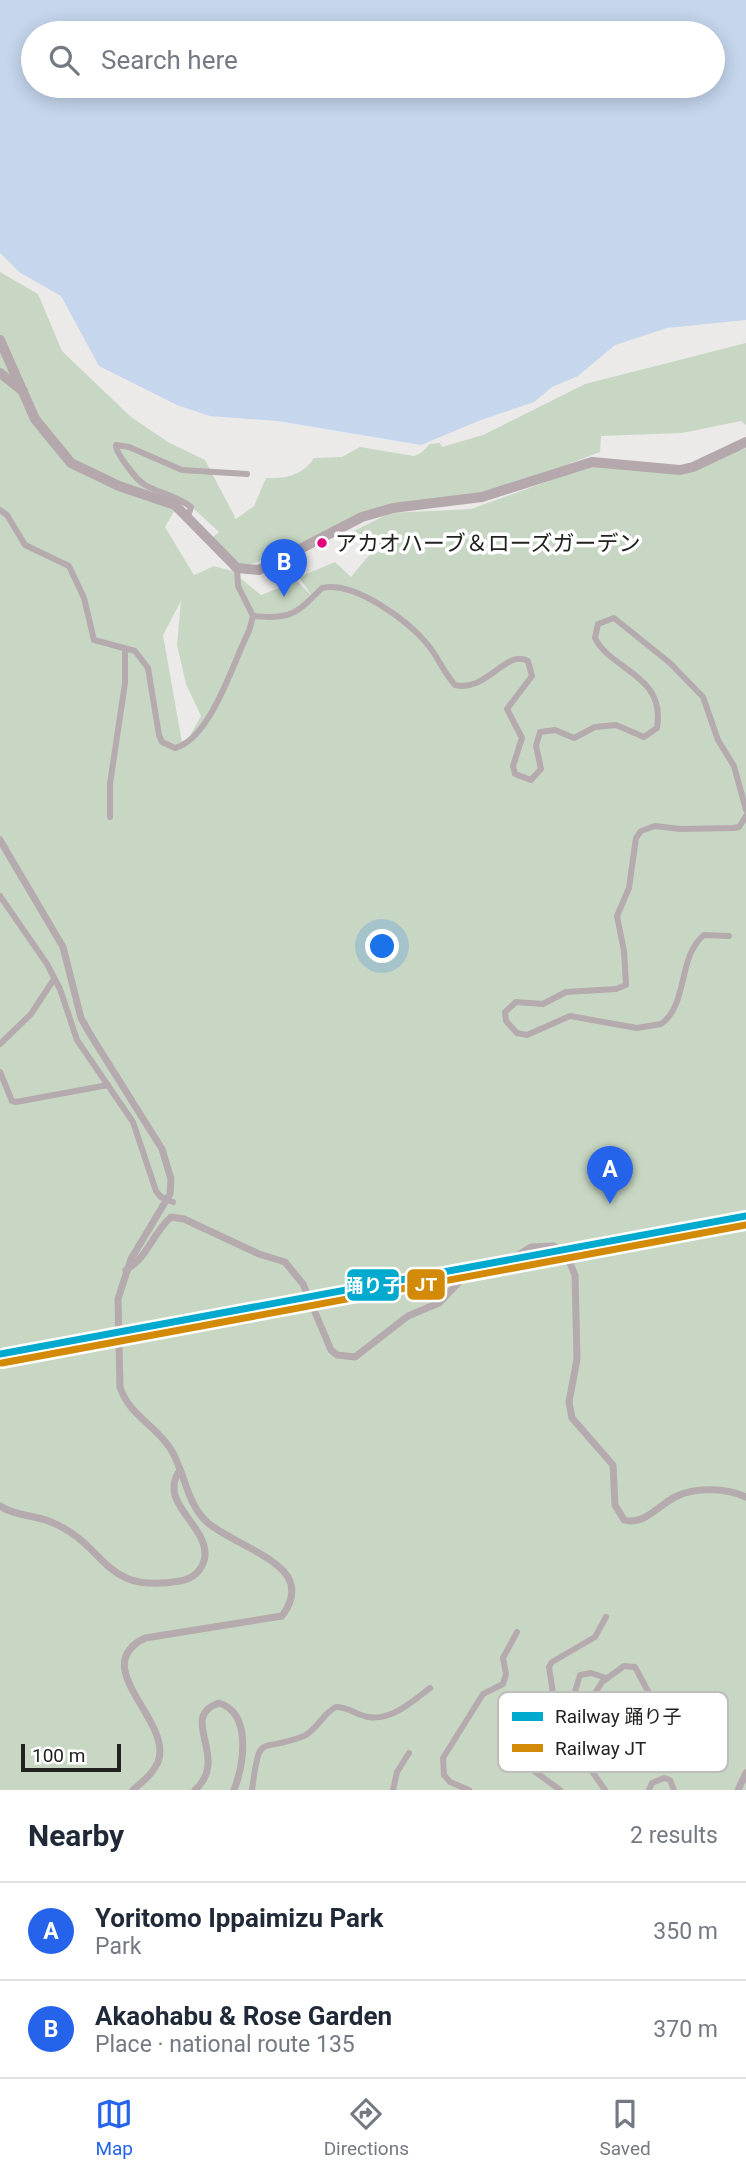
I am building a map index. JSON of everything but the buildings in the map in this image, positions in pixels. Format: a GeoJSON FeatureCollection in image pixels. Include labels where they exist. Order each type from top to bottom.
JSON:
{"type":"FeatureCollection","features":[{"type":"Feature","properties":{"kind":"highway"},"geometry":{"type":"LineString","coordinates":[[0,340],[35,419],[71,463],[118,486],[175,505],[237,568],[259,570],[362,517],[393,508],[482,497],[592,462],[680,470],[746,442]]}},
{"type":"Feature","properties":{"kind":"highway"},"geometry":{"type":"LineString","coordinates":[[0,373],[24,391]]}},
{"type":"Feature","properties":{"kind":"street"},"geometry":{"type":"LineString","coordinates":[[188,516],[191,507],[174,495],[142,485],[117,455],[116,445],[129,447],[182,470],[247,474]]}},
{"type":"Feature","properties":{"kind":"street"},"geometry":{"type":"LineString","coordinates":[[0,510],[7,515],[25,545],[69,566],[84,598],[94,640],[135,651],[148,668],[155,722],[162,742],[175,748],[182,746],[209,716],[253,616]]}},
{"type":"Feature","properties":{"kind":"street"},"geometry":{"type":"LineString","coordinates":[[237,568],[238,586],[253,616]]}},
{"type":"Feature","properties":{"kind":"street"},"geometry":{"type":"LineString","coordinates":[[253,616],[281,618],[300,612],[321,588],[341,587],[388,610],[425,642],[455,685],[465,686],[485,680],[510,659],[522,658],[528,661],[532,676],[507,709],[522,738],[513,766],[515,774],[526,780],[537,776],[541,769],[536,746],[540,732],[555,730],[574,738],[595,727],[616,725],[645,737],[657,728],[656,705],[643,678],[612,657],[596,638],[598,624],[614,618],[670,663],[703,697],[718,740],[734,766],[746,810]]}},
{"type":"Feature","properties":{"kind":"street"},"geometry":{"type":"LineString","coordinates":[[110,817],[109,793],[125,683],[125,649]]}},
{"type":"Feature","properties":{"kind":"street"},"geometry":{"type":"LineString","coordinates":[[729,936],[704,935],[693,946],[674,1007],[661,1024],[637,1028],[569,1016],[527,1035],[517,1033],[506,1021],[505,1012],[516,1002],[543,1004],[566,992],[623,988],[627,978],[617,916],[629,888],[630,864],[636,838],[641,831],[654,826],[680,829],[733,828],[739,827],[746,816]]}},
{"type":"Feature","properties":{"kind":"street"},"geometry":{"type":"LineString","coordinates":[[0,840],[63,947],[81,1018],[162,1149],[169,1166],[170,1194],[126,1271],[118,1299],[120,1387],[131,1410],[170,1448],[193,1503],[206,1521],[278,1567],[292,1587],[292,1599],[282,1616],[145,1638],[131,1648],[124,1664],[127,1682],[153,1726],[160,1745],[153,1771],[133,1790]]}},
{"type":"Feature","properties":{"kind":"street"},"geometry":{"type":"LineString","coordinates":[[0,896],[54,979],[77,1040],[133,1122],[156,1191],[161,1197],[173,1202]]}},
{"type":"Feature","properties":{"kind":"street"},"geometry":{"type":"LineString","coordinates":[[0,1044],[31,1014],[54,979]]}},
{"type":"Feature","properties":{"kind":"street"},"geometry":{"type":"LineString","coordinates":[[0,1072],[12,1101],[108,1084]]}},
{"type":"Feature","properties":{"kind":"street"},"geometry":{"type":"LineString","coordinates":[[126,1271],[143,1258],[158,1229],[171,1217],[184,1219],[259,1254],[285,1262],[303,1284],[331,1350],[337,1354],[355,1357],[408,1316],[439,1303],[472,1273],[499,1267],[531,1247],[554,1246],[568,1258],[575,1275],[577,1359],[569,1402],[572,1418],[613,1465],[618,1514],[624,1520],[638,1521],[675,1497],[688,1492],[734,1491],[746,1497]]}},
{"type":"Feature","properties":{"kind":"street"},"geometry":{"type":"LineString","coordinates":[[0,1506],[51,1522],[81,1543],[108,1568],[130,1581],[153,1585],[186,1580],[202,1567],[205,1558],[199,1536],[174,1497],[174,1478],[180,1470]]}},
{"type":"Feature","properties":{"kind":"street"},"geometry":{"type":"LineString","coordinates":[[553,1692],[549,1667],[552,1662],[595,1636],[606,1618]]}},
{"type":"Feature","properties":{"kind":"street"},"geometry":{"type":"LineString","coordinates":[[469,1790],[450,1782],[444,1775],[443,1758],[483,1694],[503,1684],[506,1674],[503,1658],[517,1632]]}},
{"type":"Feature","properties":{"kind":"street"},"geometry":{"type":"LineString","coordinates":[[596,1692],[606,1678],[624,1666],[635,1667],[648,1692]]}},
{"type":"Feature","properties":{"kind":"street"},"geometry":{"type":"LineString","coordinates":[[575,1692],[580,1675],[591,1672],[606,1678]]}},
{"type":"Feature","properties":{"kind":"street"},"geometry":{"type":"LineString","coordinates":[[252,1790],[256,1757],[264,1746],[305,1735],[336,1707],[346,1707],[369,1717],[383,1717],[430,1688]]}},
{"type":"Feature","properties":{"kind":"street"},"geometry":{"type":"LineString","coordinates":[[195,1790],[208,1775],[210,1766],[201,1720],[204,1712],[219,1703],[234,1711],[241,1729],[241,1760],[234,1790]]}},
{"type":"Feature","properties":{"kind":"street"},"geometry":{"type":"LineString","coordinates":[[393,1790],[397,1772],[409,1753]]}},
{"type":"Feature","properties":{"kind":"street"},"geometry":{"type":"LineString","coordinates":[[537,1772],[560,1790]]}},
{"type":"Feature","properties":{"kind":"street"},"geometry":{"type":"LineString","coordinates":[[593,1772],[605,1790]]}},
{"type":"Feature","properties":{"kind":"street"},"geometry":{"type":"LineString","coordinates":[[738,1790],[746,1773]]}},
{"type":"Feature","properties":{"kind":"street"},"geometry":{"type":"LineString","coordinates":[[649,1790],[652,1783],[664,1778],[670,1780],[674,1790]]}},
{"type":"Feature","properties":{"kind":"green space"},"geometry":{"type":"Polygon","coordinates":[[[0,272],[38,294],[62,351],[131,417],[168,442],[205,460],[236,519],[254,506],[266,478],[293,475],[310,464],[314,458],[342,457],[360,447],[414,456],[430,444],[440,443],[442,447],[483,435],[585,384],[746,343],[746,425],[741,421],[682,433],[601,436],[600,452],[497,492],[362,517],[233,572],[261,595],[297,581],[312,596],[299,577],[335,562],[351,577],[370,554],[352,532],[390,513],[471,509],[604,461],[679,472],[746,448],[746,1790],[0,1790],[0,272]],[[182,498],[165,527],[194,575],[214,566],[232,571],[213,537],[219,532],[182,498]],[[181,601],[163,635],[183,748],[201,716],[186,684],[177,645],[181,601]]]}},
{"type":"Feature","properties":{"kind":"water"},"geometry":{"type":"Polygon","coordinates":[[[0,0],[746,0],[746,320],[667,328],[615,345],[578,376],[552,387],[534,402],[421,445],[278,421],[210,416],[177,405],[99,366],[61,296],[19,272],[0,253],[0,0]]]}},
{"type":"Feature","properties":{"kind":"rail line","name":"踊り子"},"geometry":{"type":"LineString","coordinates":[[0,1354],[746,1216]]}},
{"type":"Feature","properties":{"kind":"rail line","name":"JT"},"geometry":{"type":"LineString","coordinates":[[2,1363],[746,1225]]}},
{"type":"Feature","properties":{"kind":"place","name":"アカオハーブ＆ローズガーデン"},"geometry":{"type":"Point","coordinates":[322,543]}},
{"type":"Feature","properties":{"kind":"place","name":"Akaohabu & Rose Garden"},"geometry":{"type":"Point","coordinates":[284,597]}},
{"type":"Feature","properties":{"kind":"place","name":"Yoritomo Ippaimizu Park"},"geometry":{"type":"Point","coordinates":[610,1204]}}]}
